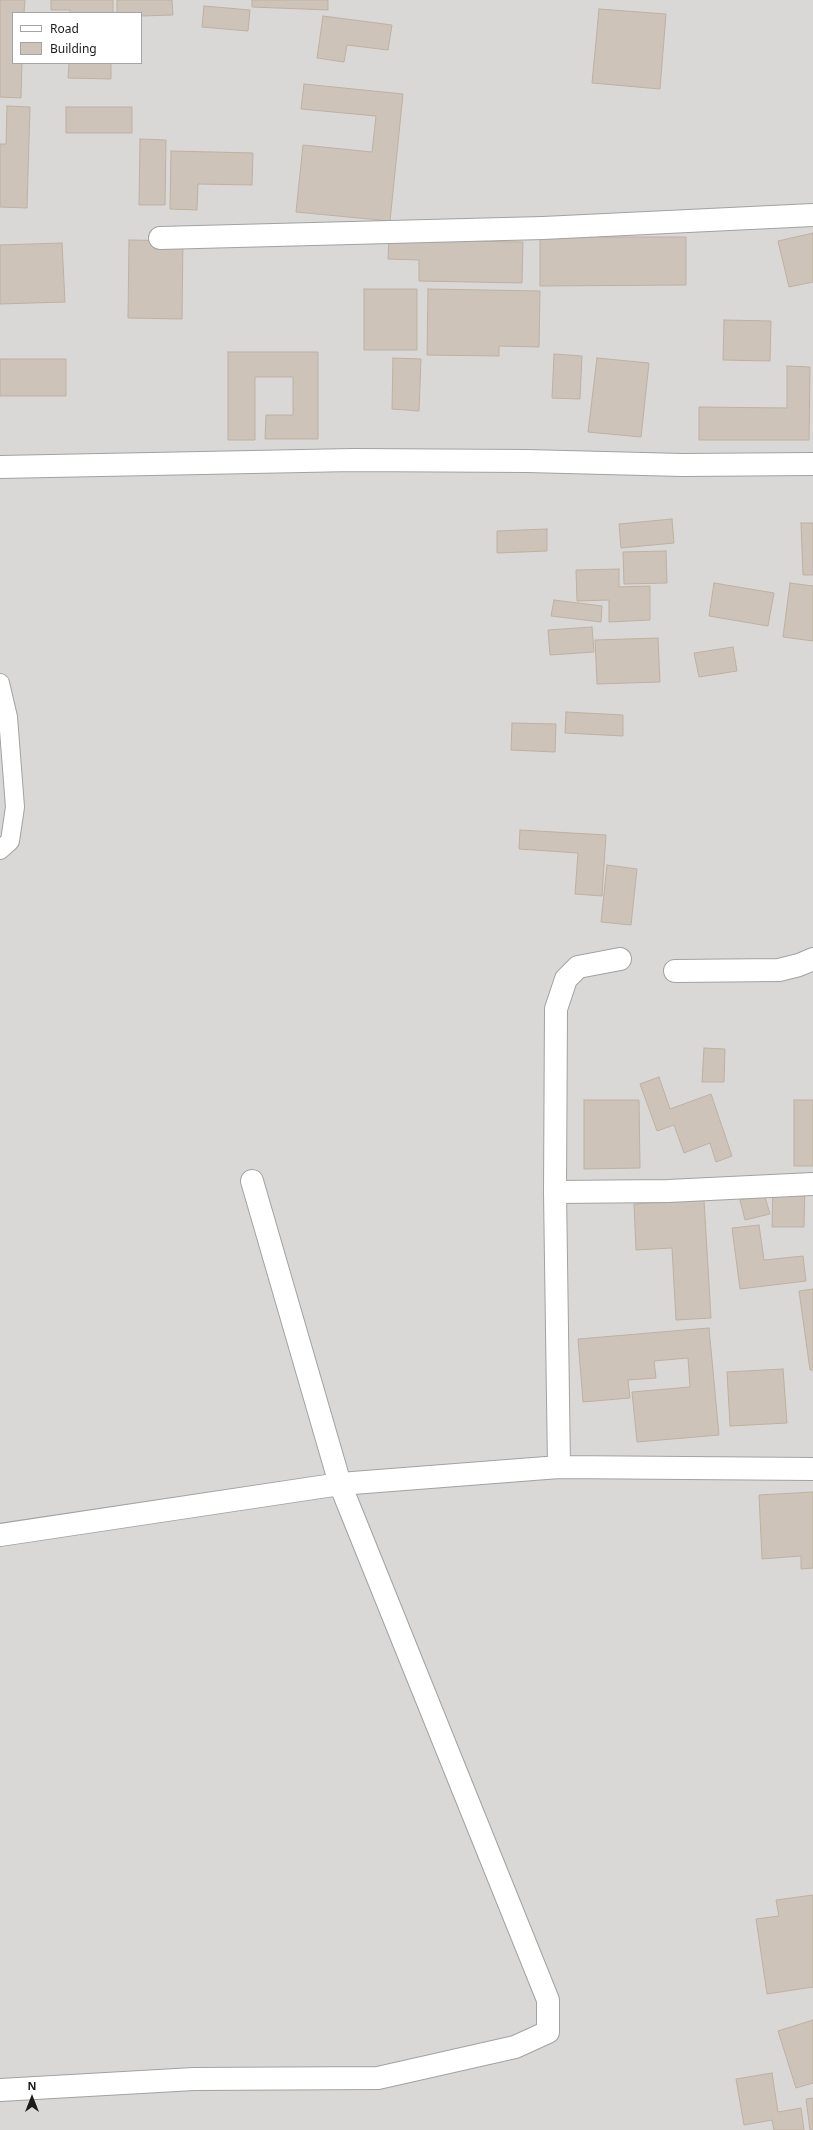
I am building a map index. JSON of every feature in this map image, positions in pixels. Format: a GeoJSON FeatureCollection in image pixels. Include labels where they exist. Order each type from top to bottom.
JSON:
{"type":"FeatureCollection","features":[{"type":"Feature","properties":{"kind":"street"},"geometry":{"type":"LineString","coordinates":[[160,238],[535,228],[813,215]]}},
{"type":"Feature","properties":{"kind":"street"},"geometry":{"type":"LineString","coordinates":[[0,467],[353,460],[527,461],[682,465],[813,464]]}},
{"type":"Feature","properties":{"kind":"street"},"geometry":{"type":"LineString","coordinates":[[559,1467],[555,1192],[556,1009],[566,979],[578,967],[620,959]]}},
{"type":"Feature","properties":{"kind":"street"},"geometry":{"type":"LineString","coordinates":[[675,971],[779,970],[799,966],[813,959]]}},
{"type":"Feature","properties":{"kind":"street"},"geometry":{"type":"LineString","coordinates":[[0,2090],[194,2079],[378,2078],[515,2047],[548,2032],[548,2000],[340,1484],[252,1181]]}},
{"type":"Feature","properties":{"kind":"street"},"geometry":{"type":"LineString","coordinates":[[555,1192],[668,1191],[813,1184]]}},
{"type":"Feature","properties":{"kind":"street"},"geometry":{"type":"LineString","coordinates":[[0,1535],[340,1484],[559,1467],[813,1468]]}},
{"type":"Feature","properties":{"kind":"lane"},"geometry":{"type":"LineString","coordinates":[[0,683],[8,717],[15,807],[10,841],[0,850]]}},
{"type":"Feature","properties":{"kind":"shaded area"},"geometry":{"type":"Polygon","coordinates":[[[0,0],[813,0],[813,2130],[0,2130],[0,0]]]}},
{"type":"Feature","properties":{"kind":"building"},"geometry":{"type":"Polygon","coordinates":[[[0,0],[25,0],[24,12],[12,12],[12,64],[22,64],[21,98],[0,97],[0,0]]]}},
{"type":"Feature","properties":{"kind":"building"},"geometry":{"type":"Polygon","coordinates":[[[51,0],[113,0],[113,12],[70,12],[70,10],[51,10],[51,0]]]}},
{"type":"Feature","properties":{"kind":"building"},"geometry":{"type":"Polygon","coordinates":[[[117,0],[172,0],[173,15],[142,16],[142,12],[117,12],[117,0]]]}},
{"type":"Feature","properties":{"kind":"building"},"geometry":{"type":"Polygon","coordinates":[[[252,0],[328,0],[328,10],[252,7],[252,0]]]}},
{"type":"Feature","properties":{"kind":"building"},"geometry":{"type":"Polygon","coordinates":[[[204,6],[250,10],[248,31],[202,27],[204,6]]]}},
{"type":"Feature","properties":{"kind":"building"},"geometry":{"type":"Polygon","coordinates":[[[599,9],[666,14],[660,89],[592,83],[599,9]]]}},
{"type":"Feature","properties":{"kind":"building"},"geometry":{"type":"Polygon","coordinates":[[[323,16],[392,25],[388,50],[347,45],[344,62],[317,58],[323,16]]]}},
{"type":"Feature","properties":{"kind":"building"},"geometry":{"type":"Polygon","coordinates":[[[69,64],[111,64],[111,79],[68,78],[69,64]]]}},
{"type":"Feature","properties":{"kind":"building"},"geometry":{"type":"Polygon","coordinates":[[[304,84],[403,94],[390,221],[296,212],[303,145],[372,152],[376,116],[301,109],[304,84]]]}},
{"type":"Feature","properties":{"kind":"building"},"geometry":{"type":"Polygon","coordinates":[[[7,106],[30,107],[27,208],[0,207],[0,144],[6,144],[7,106]]]}},
{"type":"Feature","properties":{"kind":"building"},"geometry":{"type":"Polygon","coordinates":[[[66,107],[132,107],[132,133],[66,133],[66,107]]]}},
{"type":"Feature","properties":{"kind":"building"},"geometry":{"type":"Polygon","coordinates":[[[140,139],[166,140],[165,205],[139,205],[140,139]]]}},
{"type":"Feature","properties":{"kind":"building"},"geometry":{"type":"Polygon","coordinates":[[[171,151],[253,153],[252,185],[198,184],[197,210],[170,209],[171,151]]]}},
{"type":"Feature","properties":{"kind":"building"},"geometry":{"type":"Polygon","coordinates":[[[813,233],[813,282],[789,287],[778,241],[813,233]]]}},
{"type":"Feature","properties":{"kind":"building"},"geometry":{"type":"Polygon","coordinates":[[[540,237],[686,237],[686,285],[540,286],[540,237]]]}},
{"type":"Feature","properties":{"kind":"building"},"geometry":{"type":"Polygon","coordinates":[[[129,240],[183,241],[182,319],[128,318],[129,240]]]}},
{"type":"Feature","properties":{"kind":"building"},"geometry":{"type":"Polygon","coordinates":[[[389,240],[523,242],[522,283],[419,281],[419,260],[388,259],[389,240]]]}},
{"type":"Feature","properties":{"kind":"building"},"geometry":{"type":"Polygon","coordinates":[[[62,243],[65,302],[0,304],[0,245],[62,243]]]}},
{"type":"Feature","properties":{"kind":"building"},"geometry":{"type":"Polygon","coordinates":[[[364,289],[417,289],[417,350],[364,350],[364,289]]]}},
{"type":"Feature","properties":{"kind":"building"},"geometry":{"type":"Polygon","coordinates":[[[428,289],[540,291],[539,347],[499,346],[499,356],[427,355],[428,289]]]}},
{"type":"Feature","properties":{"kind":"building"},"geometry":{"type":"Polygon","coordinates":[[[724,320],[771,321],[770,361],[723,360],[724,320]]]}},
{"type":"Feature","properties":{"kind":"building"},"geometry":{"type":"Polygon","coordinates":[[[228,352],[318,352],[318,439],[265,439],[266,415],[293,415],[293,377],[255,377],[255,440],[228,440],[228,352]]]}},
{"type":"Feature","properties":{"kind":"building"},"geometry":{"type":"Polygon","coordinates":[[[554,354],[582,356],[580,399],[552,398],[554,354]]]}},
{"type":"Feature","properties":{"kind":"building"},"geometry":{"type":"Polygon","coordinates":[[[393,358],[421,359],[419,411],[392,409],[393,358]]]}},
{"type":"Feature","properties":{"kind":"building"},"geometry":{"type":"Polygon","coordinates":[[[597,358],[649,363],[641,437],[588,432],[597,358]]]}},
{"type":"Feature","properties":{"kind":"building"},"geometry":{"type":"Polygon","coordinates":[[[0,359],[66,359],[66,396],[0,396],[0,359]]]}},
{"type":"Feature","properties":{"kind":"building"},"geometry":{"type":"Polygon","coordinates":[[[787,366],[810,367],[809,440],[699,440],[699,407],[787,408],[787,366]]]}},
{"type":"Feature","properties":{"kind":"building"},"geometry":{"type":"Polygon","coordinates":[[[672,519],[674,543],[621,548],[619,524],[672,519]]]}},
{"type":"Feature","properties":{"kind":"building"},"geometry":{"type":"Polygon","coordinates":[[[801,523],[813,523],[813,575],[803,575],[801,523]]]}},
{"type":"Feature","properties":{"kind":"building"},"geometry":{"type":"Polygon","coordinates":[[[547,529],[547,551],[497,553],[497,531],[547,529]]]}},
{"type":"Feature","properties":{"kind":"building"},"geometry":{"type":"Polygon","coordinates":[[[666,551],[667,583],[624,584],[623,552],[666,551]]]}},
{"type":"Feature","properties":{"kind":"building"},"geometry":{"type":"Polygon","coordinates":[[[619,569],[619,587],[650,586],[650,620],[609,622],[609,600],[577,601],[576,570],[619,569]]]}},
{"type":"Feature","properties":{"kind":"building"},"geometry":{"type":"Polygon","coordinates":[[[714,583],[774,593],[768,626],[709,616],[714,583]]]}},
{"type":"Feature","properties":{"kind":"building"},"geometry":{"type":"Polygon","coordinates":[[[790,583],[813,586],[813,641],[783,637],[790,583]]]}},
{"type":"Feature","properties":{"kind":"building"},"geometry":{"type":"Polygon","coordinates":[[[554,600],[602,606],[601,622],[551,616],[554,600]]]}},
{"type":"Feature","properties":{"kind":"building"},"geometry":{"type":"Polygon","coordinates":[[[592,627],[594,652],[550,655],[548,630],[592,627]]]}},
{"type":"Feature","properties":{"kind":"building"},"geometry":{"type":"Polygon","coordinates":[[[658,638],[660,682],[597,684],[595,640],[658,638]]]}},
{"type":"Feature","properties":{"kind":"building"},"geometry":{"type":"Polygon","coordinates":[[[733,647],[737,671],[699,677],[694,653],[733,647]]]}},
{"type":"Feature","properties":{"kind":"building"},"geometry":{"type":"Polygon","coordinates":[[[566,712],[623,715],[623,736],[565,733],[566,712]]]}},
{"type":"Feature","properties":{"kind":"building"},"geometry":{"type":"Polygon","coordinates":[[[512,723],[556,724],[555,752],[511,750],[512,723]]]}},
{"type":"Feature","properties":{"kind":"building"},"geometry":{"type":"Polygon","coordinates":[[[520,830],[606,835],[602,896],[575,894],[578,853],[519,849],[520,830]]]}},
{"type":"Feature","properties":{"kind":"building"},"geometry":{"type":"Polygon","coordinates":[[[607,865],[637,869],[631,925],[601,922],[607,865]]]}},
{"type":"Feature","properties":{"kind":"building"},"geometry":{"type":"Polygon","coordinates":[[[704,1048],[725,1049],[724,1082],[702,1082],[704,1048]]]}},
{"type":"Feature","properties":{"kind":"building"},"geometry":{"type":"Polygon","coordinates":[[[659,1077],[670,1109],[711,1094],[732,1156],[716,1162],[710,1143],[684,1153],[674,1125],[657,1131],[640,1084],[659,1077]]]}},
{"type":"Feature","properties":{"kind":"building"},"geometry":{"type":"Polygon","coordinates":[[[584,1100],[639,1100],[640,1168],[584,1169],[584,1100]]]}},
{"type":"Feature","properties":{"kind":"building"},"geometry":{"type":"Polygon","coordinates":[[[794,1100],[813,1100],[813,1166],[794,1166],[794,1100]]]}},
{"type":"Feature","properties":{"kind":"building"},"geometry":{"type":"Polygon","coordinates":[[[773,1182],[805,1183],[804,1227],[772,1227],[773,1182]]]}},
{"type":"Feature","properties":{"kind":"building"},"geometry":{"type":"Polygon","coordinates":[[[764,1194],[770,1214],[745,1220],[740,1200],[764,1194]]]}},
{"type":"Feature","properties":{"kind":"building"},"geometry":{"type":"Polygon","coordinates":[[[704,1200],[711,1318],[676,1320],[672,1248],[636,1250],[634,1204],[704,1200]]]}},
{"type":"Feature","properties":{"kind":"building"},"geometry":{"type":"Polygon","coordinates":[[[759,1225],[764,1260],[803,1256],[806,1281],[740,1289],[732,1228],[759,1225]]]}},
{"type":"Feature","properties":{"kind":"building"},"geometry":{"type":"Polygon","coordinates":[[[813,1289],[813,1370],[810,1370],[799,1291],[813,1289]]]}},
{"type":"Feature","properties":{"kind":"building"},"geometry":{"type":"Polygon","coordinates":[[[709,1328],[719,1435],[637,1442],[632,1392],[690,1387],[688,1358],[654,1361],[656,1378],[628,1380],[630,1398],[583,1402],[578,1339],[709,1328]]]}},
{"type":"Feature","properties":{"kind":"building"},"geometry":{"type":"Polygon","coordinates":[[[783,1369],[787,1423],[730,1426],[727,1372],[783,1369]]]}},
{"type":"Feature","properties":{"kind":"building"},"geometry":{"type":"Polygon","coordinates":[[[813,1492],[813,1568],[801,1569],[801,1556],[762,1559],[759,1495],[813,1492]]]}},
{"type":"Feature","properties":{"kind":"building"},"geometry":{"type":"Polygon","coordinates":[[[813,1895],[813,1987],[767,1994],[756,1919],[779,1916],[776,1900],[813,1895]]]}},
{"type":"Feature","properties":{"kind":"building"},"geometry":{"type":"Polygon","coordinates":[[[813,2020],[813,2083],[796,2088],[778,2031],[813,2020]]]}},
{"type":"Feature","properties":{"kind":"building"},"geometry":{"type":"Polygon","coordinates":[[[772,2073],[778,2112],[801,2108],[804,2130],[774,2130],[772,2120],[744,2125],[736,2079],[772,2073]]]}},
{"type":"Feature","properties":{"kind":"building"},"geometry":{"type":"Polygon","coordinates":[[[813,2098],[813,2130],[810,2130],[806,2099],[813,2098]]]}}]}
